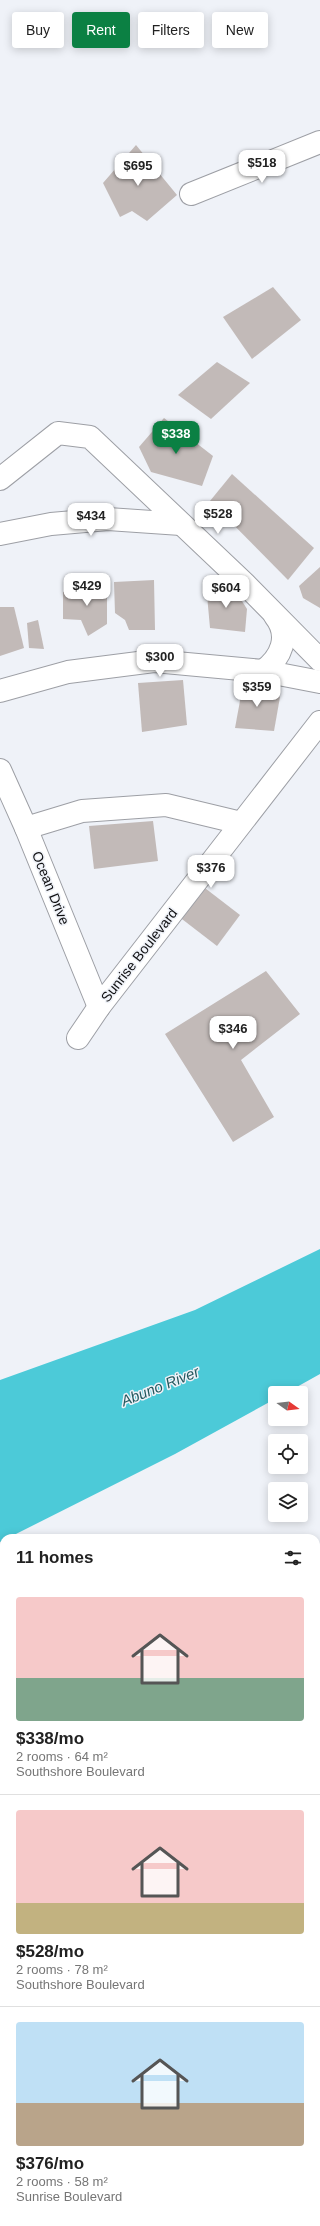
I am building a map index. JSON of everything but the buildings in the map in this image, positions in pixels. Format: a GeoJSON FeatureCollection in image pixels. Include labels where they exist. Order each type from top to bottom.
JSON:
{"type":"FeatureCollection","features":[{"type":"Feature","properties":{"kind":"street"},"geometry":{"type":"LineString","coordinates":[[191,194],[320,142]]}},
{"type":"Feature","properties":{"kind":"street"},"geometry":{"type":"LineString","coordinates":[[0,479],[58,433],[90,437],[320,660]]}},
{"type":"Feature","properties":{"kind":"street"},"geometry":{"type":"LineString","coordinates":[[0,534],[51,524],[108,519],[181,524]]}},
{"type":"Feature","properties":{"kind":"street"},"geometry":{"type":"LineString","coordinates":[[263,671],[274,662],[282,650],[284,636],[280,622],[271,611]]}},
{"type":"Feature","properties":{"kind":"street"},"geometry":{"type":"LineString","coordinates":[[0,691],[68,672],[154,661],[263,671],[320,682]]}},
{"type":"Feature","properties":{"kind":"street","name":"Sunrise Boulevard"},"geometry":{"type":"LineString","coordinates":[[78,1038],[99,1007],[320,722]]}},
{"type":"Feature","properties":{"kind":"street","name":"Ocean Drive"},"geometry":{"type":"LineString","coordinates":[[0,770],[26,828],[99,1007]]}},
{"type":"Feature","properties":{"kind":"street"},"geometry":{"type":"LineString","coordinates":[[26,828],[82,811],[166,805],[241,823]]}},
{"type":"Feature","properties":{"kind":"water","name":"Abuno River"},"geometry":{"type":"Polygon","coordinates":[[[320,1249],[320,1374],[299,1386],[268,1386],[268,1403],[175,1454],[16,1534],[0,1534],[0,1380],[195,1310],[320,1249]]]}}]}
